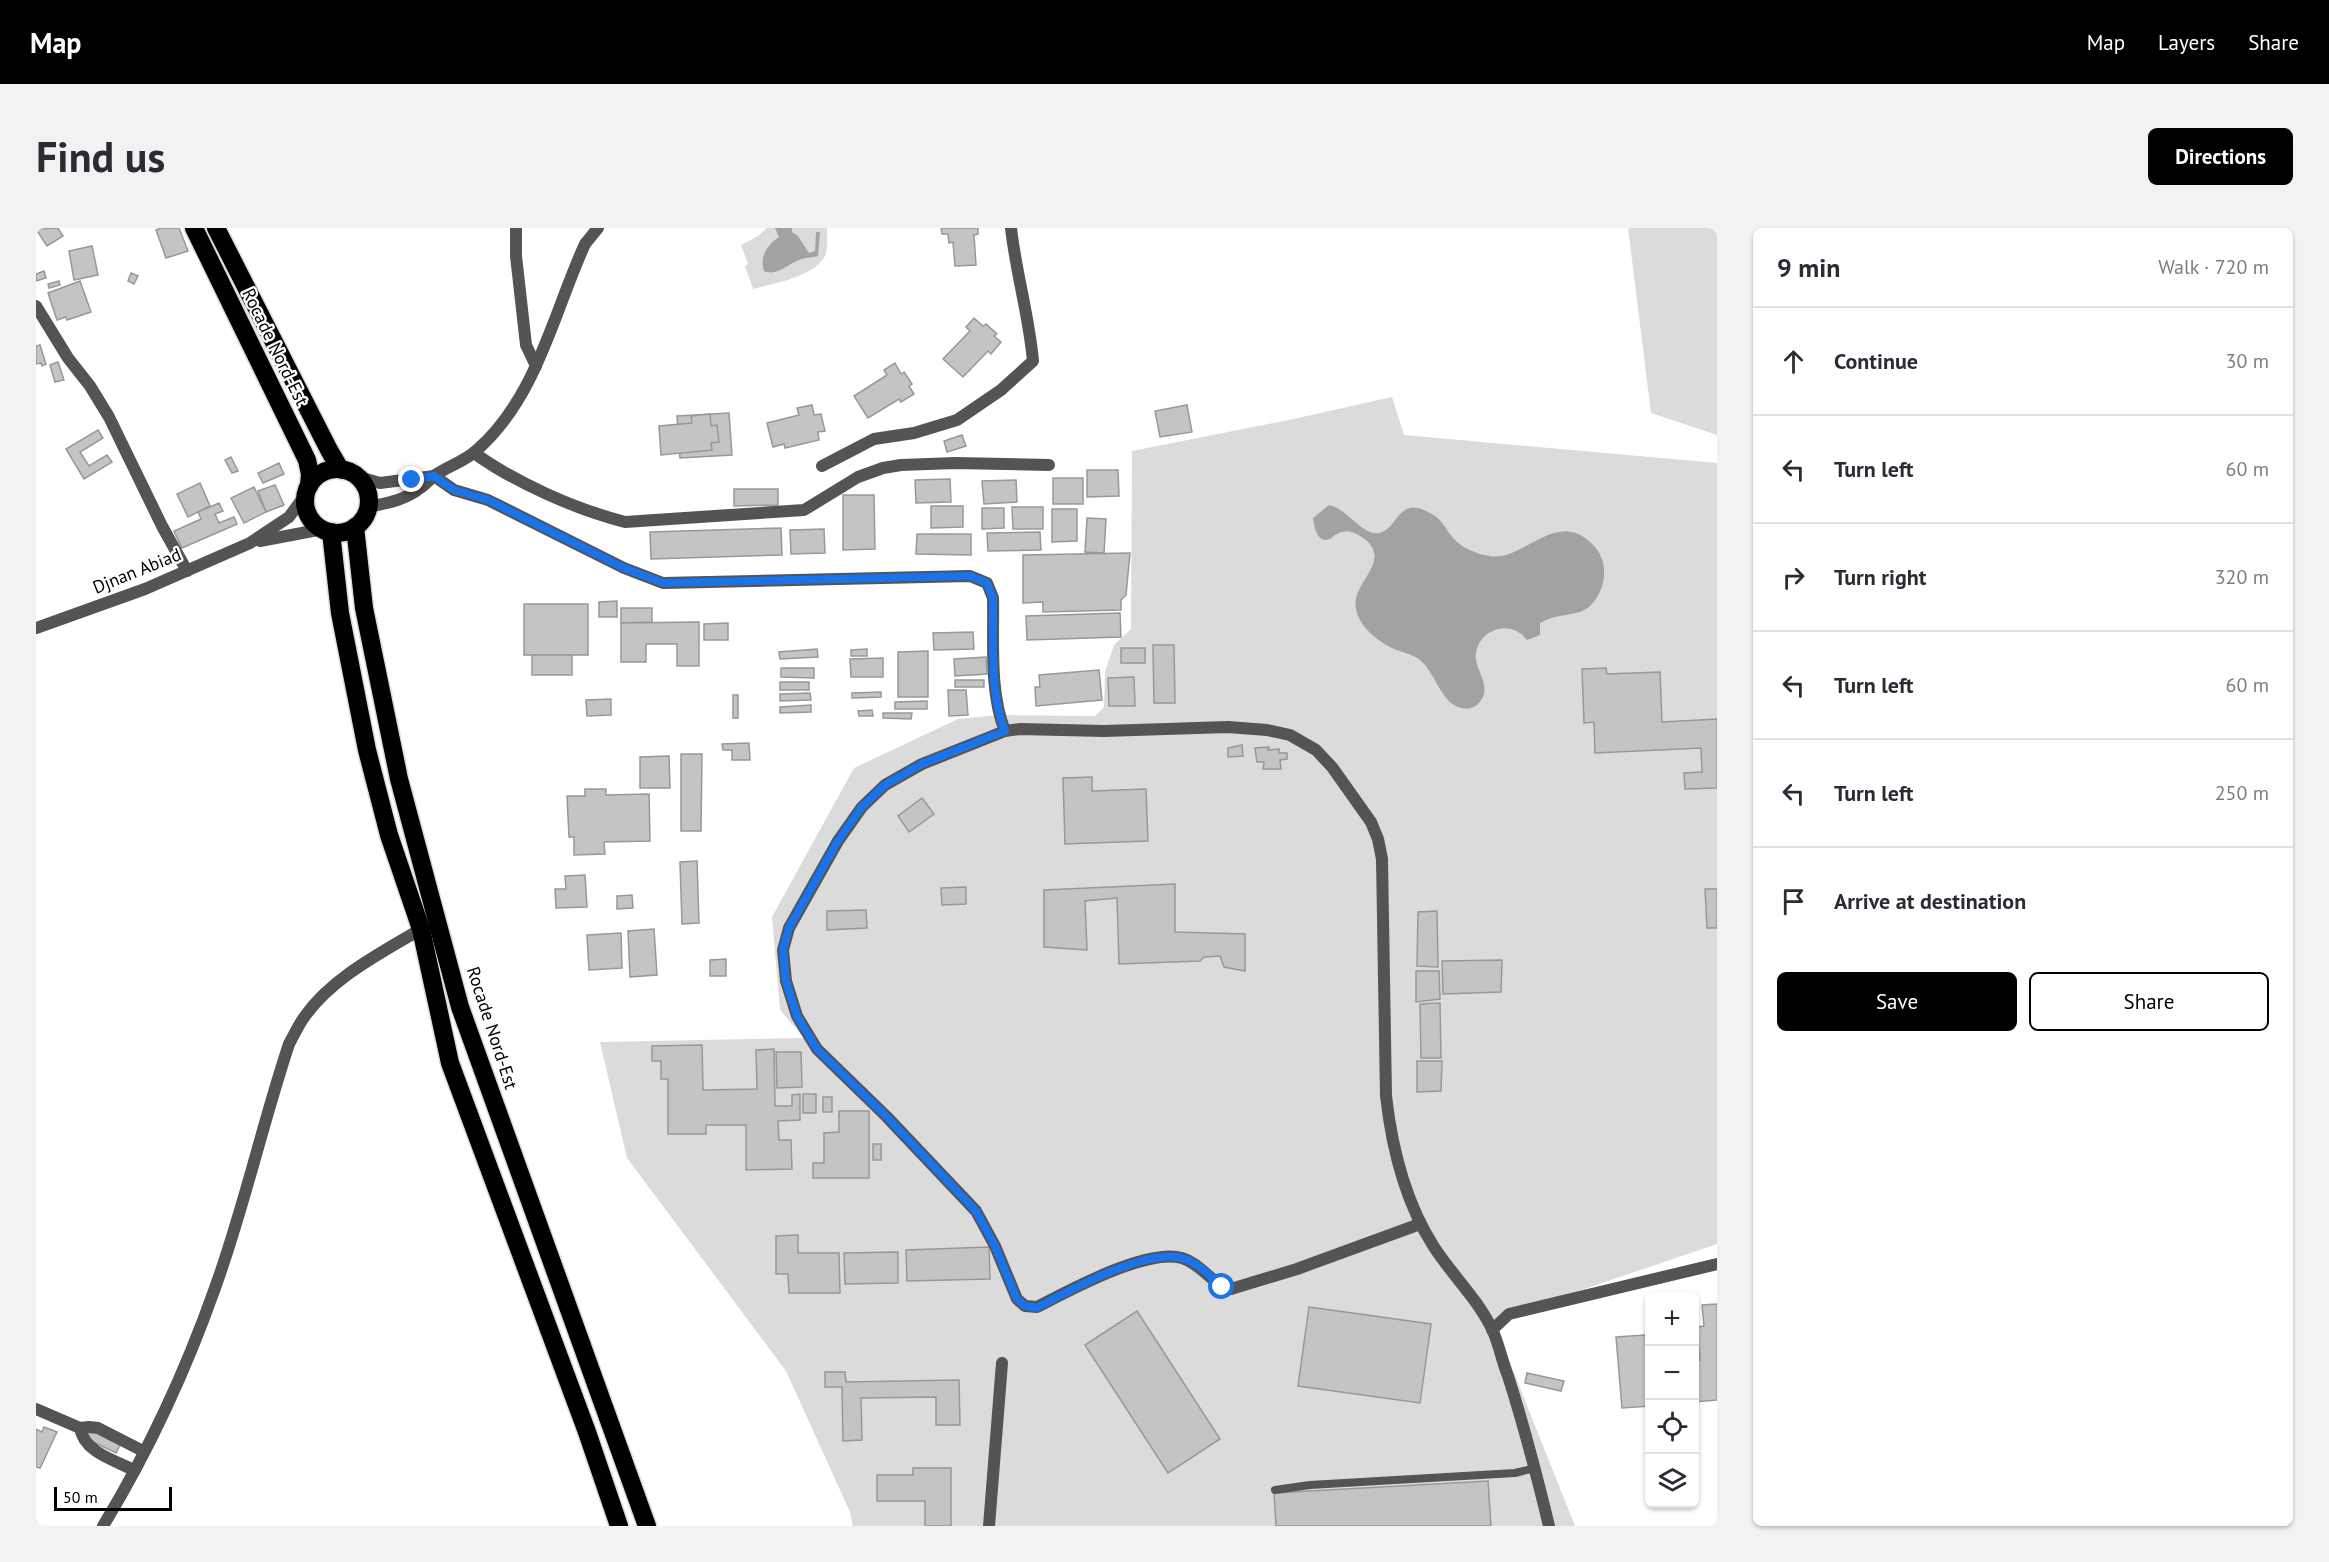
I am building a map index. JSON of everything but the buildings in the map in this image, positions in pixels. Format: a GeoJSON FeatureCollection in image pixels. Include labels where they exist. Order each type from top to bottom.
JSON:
{"type":"FeatureCollection","features":[{"type":"Feature","properties":{"kind":"highway","name":"Rocade Nord-Est"},"geometry":{"type":"LineString","coordinates":[[194,228],[307,460],[310,474],[308,490]]}},
{"type":"Feature","properties":{"kind":"highway","name":"Rocade Nord-Est"},"geometry":{"type":"LineString","coordinates":[[216,228],[328,450],[340,469],[351,473]]}},
{"type":"Feature","properties":{"kind":"highway"},"geometry":{"type":"LineString","coordinates":[[327,471],[351,473],[368,490],[369,507],[361,522],[348,531],[327,530],[311,518],[306,502],[308,490],[320,474],[327,471]]}},
{"type":"Feature","properties":{"kind":"highway","name":"Rocade Nord-Est"},"geometry":{"type":"LineString","coordinates":[[355,527],[364,608],[399,779],[460,1007],[647,1526]]}},
{"type":"Feature","properties":{"kind":"highway"},"geometry":{"type":"LineString","coordinates":[[327,530],[340,613],[367,750],[389,835],[421,929],[450,1063],[583,1421],[619,1526]]}},
{"type":"Feature","properties":{"kind":"street"},"geometry":{"type":"LineString","coordinates":[[516,228],[516,256],[526,345],[536,366]]}},
{"type":"Feature","properties":{"kind":"street"},"geometry":{"type":"LineString","coordinates":[[369,507],[411,495],[434,476],[464,461],[506,420],[528,385],[585,244],[598,228]]}},
{"type":"Feature","properties":{"kind":"street"},"geometry":{"type":"LineString","coordinates":[[822,466],[874,439],[914,434],[957,420],[1001,390],[1033,361],[1031,332],[1015,262],[1011,228]]}},
{"type":"Feature","properties":{"kind":"street"},"geometry":{"type":"LineString","coordinates":[[36,306],[68,358],[110,417],[162,526],[187,571]]}},
{"type":"Feature","properties":{"kind":"street"},"geometry":{"type":"LineString","coordinates":[[474,453],[489,464],[543,492],[601,516],[625,522],[804,510],[858,477],[883,468],[902,465],[956,463],[1049,465]]}},
{"type":"Feature","properties":{"kind":"street"},"geometry":{"type":"LineString","coordinates":[[351,473],[380,483],[434,476],[454,490],[488,500],[624,568],[663,583],[970,576],[987,583],[993,598],[996,695],[999,715],[1005,731]]}},
{"type":"Feature","properties":{"kind":"street"},"geometry":{"type":"LineString","coordinates":[[250,543],[288,517],[308,490]]}},
{"type":"Feature","properties":{"kind":"street"},"geometry":{"type":"LineString","coordinates":[[250,543],[327,530]]}},
{"type":"Feature","properties":{"kind":"street","name":"Djnan Abiad"},"geometry":{"type":"LineString","coordinates":[[36,628],[145,590],[250,543]]}},
{"type":"Feature","properties":{"kind":"street"},"geometry":{"type":"LineString","coordinates":[[1420,1224],[1297,1269],[1232,1289],[1222,1287],[1196,1264],[1166,1256],[1136,1262],[1037,1308],[1025,1306],[1017,1299],[990,1236],[976,1211],[886,1116],[817,1049],[797,1016],[786,981],[783,950],[789,928],[838,841],[862,807],[885,785],[922,764],[1005,731],[1020,729],[1104,732],[1228,727],[1267,730],[1290,735],[1316,750],[1332,767],[1371,822],[1382,858],[1386,1096],[1390,1132],[1403,1183],[1420,1224],[1448,1267],[1465,1286],[1492,1330],[1535,1468],[1549,1526]]}},
{"type":"Feature","properties":{"kind":"street"},"geometry":{"type":"LineString","coordinates":[[103,1526],[134,1470],[183,1367],[215,1287],[289,1044],[305,1016],[340,982],[371,958],[421,929]]}},
{"type":"Feature","properties":{"kind":"street"},"geometry":{"type":"LineString","coordinates":[[1492,1330],[1509,1314],[1717,1264]]}},
{"type":"Feature","properties":{"kind":"street"},"geometry":{"type":"LineString","coordinates":[[989,1526],[1002,1363]]}},
{"type":"Feature","properties":{"kind":"street"},"geometry":{"type":"LineString","coordinates":[[36,1409],[80,1428],[98,1428],[143,1451]]}},
{"type":"Feature","properties":{"kind":"street"},"geometry":{"type":"LineString","coordinates":[[80,1428],[82,1438],[88,1446],[134,1470]]}},
{"type":"Feature","properties":{"kind":"lane"},"geometry":{"type":"LineString","coordinates":[[1275,1490],[1310,1485],[1515,1473],[1535,1468]]}},
{"type":"Feature","properties":{"kind":"shaded area"},"geometry":{"type":"Polygon","coordinates":[[[767,228],[827,228],[825,256],[820,263],[803,274],[753,289],[741,245],[767,228]]]}},
{"type":"Feature","properties":{"kind":"shaded area"},"geometry":{"type":"Polygon","coordinates":[[[775,228],[792,228],[792,232],[798,236],[809,253],[815,251],[816,232],[820,232],[818,256],[804,258],[774,272],[764,271],[763,261],[766,251],[779,237],[775,228]]]}},
{"type":"Feature","properties":{"kind":"shaded area"},"geometry":{"type":"Polygon","coordinates":[[[1628,228],[1717,228],[1717,435],[1651,413],[1628,228]]]}},
{"type":"Feature","properties":{"kind":"shaded area"},"geometry":{"type":"Polygon","coordinates":[[[1392,397],[1404,435],[1717,463],[1717,1244],[1493,1320],[1575,1526],[853,1526],[850,1512],[786,1371],[627,1158],[600,1042],[804,1038],[780,1010],[772,917],[854,768],[958,719],[999,715],[1095,716],[1104,707],[1105,672],[1114,645],[1131,629],[1132,451],[1392,397]]]}},
{"type":"Feature","properties":{"kind":"shaded area"},"geometry":{"type":"Polygon","coordinates":[[[1329,505],[1336,507],[1361,527],[1373,533],[1385,530],[1408,508],[1424,510],[1440,520],[1459,544],[1471,551],[1489,556],[1501,556],[1514,552],[1552,534],[1565,531],[1578,534],[1591,543],[1600,556],[1604,567],[1603,583],[1598,596],[1590,606],[1580,612],[1550,618],[1540,623],[1540,635],[1527,640],[1521,634],[1505,628],[1490,632],[1484,637],[1476,653],[1477,666],[1484,685],[1483,698],[1474,707],[1461,708],[1448,700],[1421,661],[1380,641],[1361,621],[1356,609],[1356,600],[1372,567],[1374,551],[1366,540],[1350,532],[1341,532],[1326,540],[1319,537],[1313,518],[1329,505]]]}},
{"type":"Feature","properties":{"kind":"route"},"geometry":{"type":"LineString","coordinates":[[412,480],[434,476],[454,490],[488,500],[624,568],[663,583],[970,576],[987,583],[993,598],[996,695],[999,715],[1005,731],[922,764],[885,785],[862,807],[838,841],[789,928],[783,950],[786,981],[797,1016],[817,1049],[886,1116],[976,1211],[995,1246],[1017,1299],[1025,1306],[1037,1308],[1136,1262],[1166,1256],[1196,1264],[1222,1287]]}}]}
